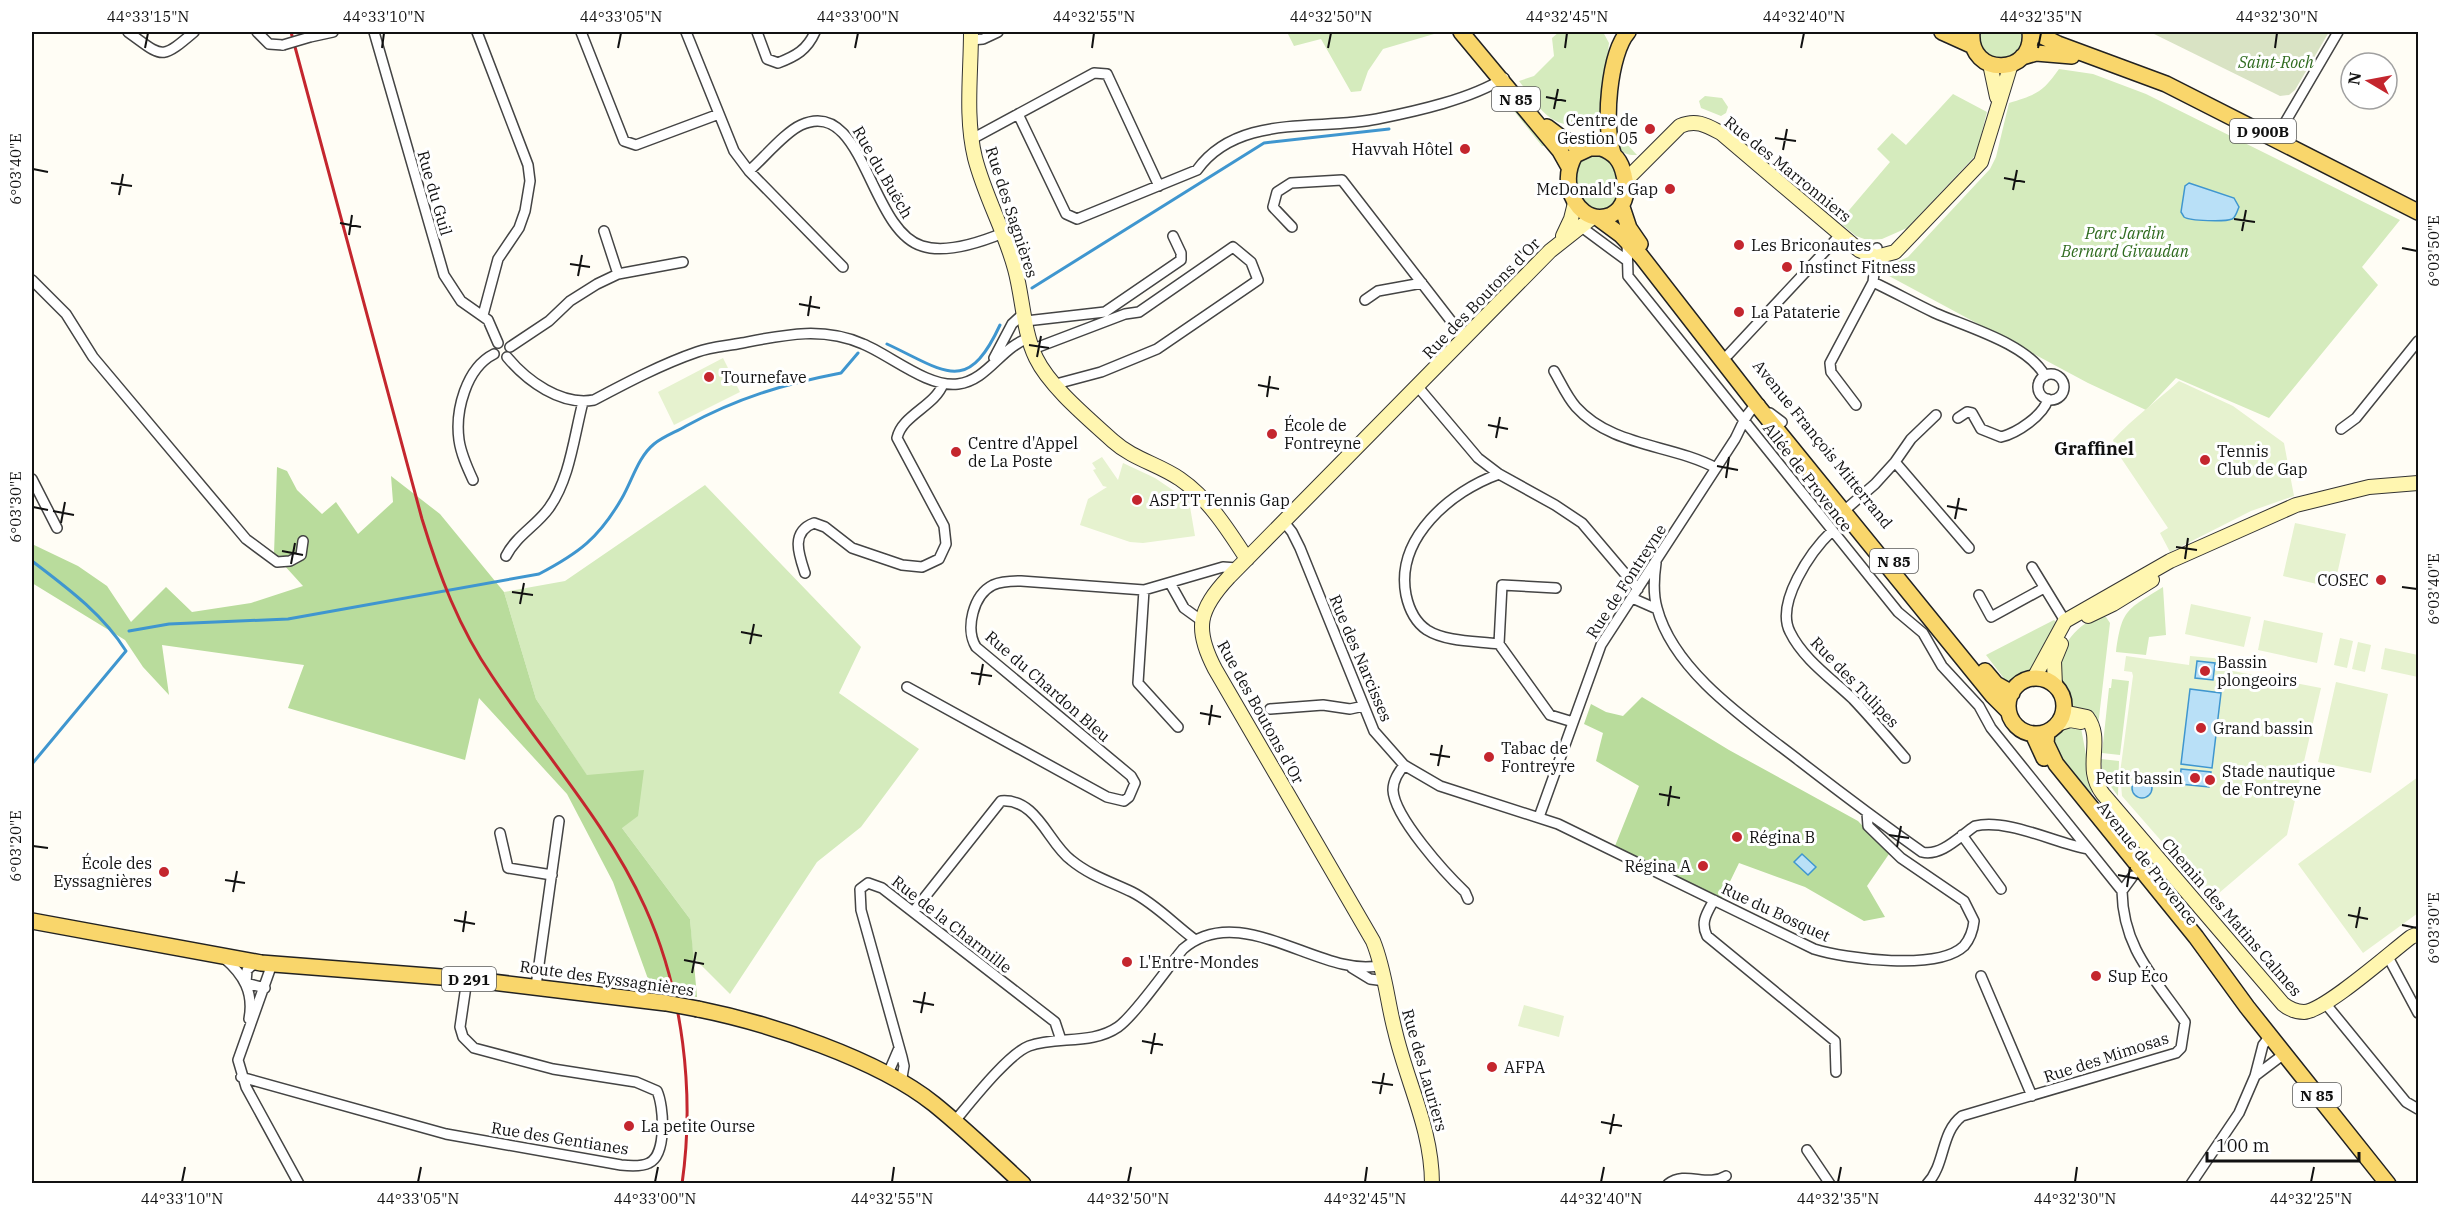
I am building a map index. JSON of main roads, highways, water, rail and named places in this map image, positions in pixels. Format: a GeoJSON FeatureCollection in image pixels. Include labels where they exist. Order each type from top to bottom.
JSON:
{"type":"FeatureCollection","features":[{"type":"Feature","properties":{"kind":"main road","name":"N 85"},"geometry":{"type":"LineString","coordinates":[[1461,32],[1555,134],[1588,148]]}},
{"type":"Feature","properties":{"kind":"main road","name":"N 85"},"geometry":{"type":"LineString","coordinates":[[1469,32],[1560,151],[1569,167]]}},
{"type":"Feature","properties":{"kind":"main road"},"geometry":{"type":"LineString","coordinates":[[1615,156],[1601,148],[1588,148],[1575,155],[1569,167],[1568,180],[1575,203],[1590,220],[1611,215],[1622,207],[1627,194],[1626,180],[1615,156],[1608,113],[1618,45],[1628,32]]}},
{"type":"Feature","properties":{"kind":"main road"},"geometry":{"type":"LineString","coordinates":[[1942,32],[1972,39],[1982,60],[1989,64],[2017,61],[2030,43],[2030,32]]}},
{"type":"Feature","properties":{"kind":"main road","name":"D 900B"},"geometry":{"type":"LineString","coordinates":[[2034,32],[2058,44],[2166,84],[2418,212]]}},
{"type":"Feature","properties":{"kind":"main road","name":"D 900B"},"geometry":{"type":"LineString","coordinates":[[2017,61],[2047,52],[2104,60]]}},
{"type":"Feature","properties":{"kind":"main road"},"geometry":{"type":"LineString","coordinates":[[1588,148],[1608,113]]}},
{"type":"Feature","properties":{"kind":"main road","name":"Avenue François Mitterrand"},"geometry":{"type":"LineString","coordinates":[[1622,207],[1634,238],[1728,355],[1756,413]]}},
{"type":"Feature","properties":{"kind":"main road","name":"Avenue François Mitterrand"},"geometry":{"type":"LineString","coordinates":[[1590,220],[1627,241],[1756,413],[1778,424],[1996,684],[2012,693]]}},
{"type":"Feature","properties":{"kind":"main road"},"geometry":{"type":"LineString","coordinates":[[1756,413],[1778,424]]}},
{"type":"Feature","properties":{"kind":"main road","name":"Avenue François Mitterrand"},"geometry":{"type":"LineString","coordinates":[[1847,508],[1980,679]]}},
{"type":"Feature","properties":{"kind":"main road","name":"Avenue de Provence"},"geometry":{"type":"LineString","coordinates":[[2012,693],[2017,686],[2034,678],[2055,686],[2062,698],[2050,725],[2046,743],[2052,758],[2196,937],[2247,1007],[2388,1184]]}},
{"type":"Feature","properties":{"kind":"main road","name":"Avenue de Provence"},"geometry":{"type":"LineString","coordinates":[[1980,679],[2008,711],[2016,726],[2050,725]]}},
{"type":"Feature","properties":{"kind":"main road"},"geometry":{"type":"LineString","coordinates":[[2008,711],[2012,693]]}},
{"type":"Feature","properties":{"kind":"main road","name":"Avenue de Provence"},"geometry":{"type":"LineString","coordinates":[[2050,725],[2047,762],[2133,876],[2224,985],[2247,1007]]}},
{"type":"Feature","properties":{"kind":"main road","name":"Route des Eyssagnières"},"geometry":{"type":"LineString","coordinates":[[32,921],[256,962],[536,986],[698,1009],[783,1032],[894,1079],[934,1104],[1023,1184]]}},
{"type":"Feature","properties":{"kind":"water"},"geometry":{"type":"Polygon","coordinates":[[[2189,183],[2234,198],[2239,207],[2234,217],[2215,221],[2184,217],[2181,212],[2185,186],[2189,183]]]}},
{"type":"Feature","properties":{"kind":"water","name":"Bassin plongeoirs"},"geometry":{"type":"Polygon","coordinates":[[[2197,661],[2215,663],[2213,680],[2195,678],[2197,661]]]}},
{"type":"Feature","properties":{"kind":"water","name":"Grand bassin"},"geometry":{"type":"Polygon","coordinates":[[[2190,689],[2221,693],[2212,768],[2181,764],[2190,689]]]}},
{"type":"Feature","properties":{"kind":"water","name":"Petit bassin"},"geometry":{"type":"Polygon","coordinates":[[[2181,769],[2211,772],[2209,787],[2180,784],[2181,769]]]}},
{"type":"Feature","properties":{"kind":"water"},"geometry":{"type":"Polygon","coordinates":[[[2138,778],[2146,778],[2152,784],[2152,792],[2146,798],[2138,798],[2132,792],[2132,784],[2138,778]]]}},
{"type":"Feature","properties":{"kind":"water"},"geometry":{"type":"Polygon","coordinates":[[[1802,854],[1816,867],[1808,875],[1794,862],[1802,854]]]}},
{"type":"Feature","properties":{"kind":"waterway"},"geometry":{"type":"LineString","coordinates":[[1032,288],[1264,143],[1389,129]]}},
{"type":"Feature","properties":{"kind":"waterway"},"geometry":{"type":"LineString","coordinates":[[887,344],[940,369],[953,371],[965,369],[977,362],[1000,325]]}},
{"type":"Feature","properties":{"kind":"waterway"},"geometry":{"type":"LineString","coordinates":[[129,631],[169,624],[288,619],[539,574],[577,551],[605,524],[622,498],[648,449],[658,441],[705,416],[742,400],[780,387],[841,373],[858,353]]}},
{"type":"Feature","properties":{"kind":"waterway"},"geometry":{"type":"LineString","coordinates":[[32,561],[95,613],[126,651],[32,764]]}},
{"type":"Feature","properties":{"kind":"railway"},"geometry":{"type":"LineString","coordinates":[[291,32],[422,519],[443,581],[480,658],[612,846],[630,876],[658,939],[669,973],[683,1043],[687,1114],[682,1184]]}},
{"type":"Feature","properties":{"kind":"place","name":"Centre de Gestion 05"},"geometry":{"type":"Point","coordinates":[1650,129]}},
{"type":"Feature","properties":{"kind":"place","name":"Havvah Hôtel"},"geometry":{"type":"Point","coordinates":[1465,149]}},
{"type":"Feature","properties":{"kind":"place","name":"McDonald's Gap"},"geometry":{"type":"Point","coordinates":[1670,189]}},
{"type":"Feature","properties":{"kind":"place","name":"Les Briconautes"},"geometry":{"type":"Point","coordinates":[1739,245]}},
{"type":"Feature","properties":{"kind":"place","name":"Instinct Fitness"},"geometry":{"type":"Point","coordinates":[1787,267]}},
{"type":"Feature","properties":{"kind":"place","name":"La Pataterie"},"geometry":{"type":"Point","coordinates":[1739,312]}},
{"type":"Feature","properties":{"kind":"place","name":"Tournefave"},"geometry":{"type":"Point","coordinates":[709,377]}},
{"type":"Feature","properties":{"kind":"place","name":"École de Fontreyne"},"geometry":{"type":"Point","coordinates":[1272,434]}},
{"type":"Feature","properties":{"kind":"place","name":"Centre d'Appel de La Poste"},"geometry":{"type":"Point","coordinates":[956,452]}},
{"type":"Feature","properties":{"kind":"place","name":"Tennis Club de Gap"},"geometry":{"type":"Point","coordinates":[2205,460]}},
{"type":"Feature","properties":{"kind":"place","name":"ASPTT Tennis Gap"},"geometry":{"type":"Point","coordinates":[1137,500]}},
{"type":"Feature","properties":{"kind":"place","name":"COSEC"},"geometry":{"type":"Point","coordinates":[2381,580]}},
{"type":"Feature","properties":{"kind":"place","name":"Bassin plongeoirs"},"geometry":{"type":"Point","coordinates":[2205,671]}},
{"type":"Feature","properties":{"kind":"place","name":"Grand bassin"},"geometry":{"type":"Point","coordinates":[2201,728]}},
{"type":"Feature","properties":{"kind":"place","name":"Tabac de Fontreyre"},"geometry":{"type":"Point","coordinates":[1489,757]}},
{"type":"Feature","properties":{"kind":"place","name":"Petit bassin"},"geometry":{"type":"Point","coordinates":[2195,778]}},
{"type":"Feature","properties":{"kind":"place","name":"Stade nautique de Fontreyne"},"geometry":{"type":"Point","coordinates":[2210,780]}},
{"type":"Feature","properties":{"kind":"place","name":"Régina B"},"geometry":{"type":"Point","coordinates":[1737,837]}},
{"type":"Feature","properties":{"kind":"place","name":"Régina A"},"geometry":{"type":"Point","coordinates":[1703,866]}},
{"type":"Feature","properties":{"kind":"place","name":"École des Eyssagnières"},"geometry":{"type":"Point","coordinates":[164,872]}},
{"type":"Feature","properties":{"kind":"place","name":"L'Entre-Mondes"},"geometry":{"type":"Point","coordinates":[1127,962]}},
{"type":"Feature","properties":{"kind":"place","name":"Sup Éco"},"geometry":{"type":"Point","coordinates":[2096,976]}},
{"type":"Feature","properties":{"kind":"place","name":"AFPA"},"geometry":{"type":"Point","coordinates":[1492,1067]}},
{"type":"Feature","properties":{"kind":"place","name":"La petite Ourse"},"geometry":{"type":"Point","coordinates":[629,1126]}},
{"type":"Feature","properties":{"kind":"district","name":"Graffinel"},"geometry":{"type":"Point","coordinates":[2094,448]}},
{"type":"Feature","properties":{"kind":"park label","name":"Saint-Roch"},"geometry":{"type":"Point","coordinates":[2276,62]}},
{"type":"Feature","properties":{"kind":"park label","name":"Parc Jardin Bernard Givaudan"},"geometry":{"type":"Point","coordinates":[2125,242]}}]}
